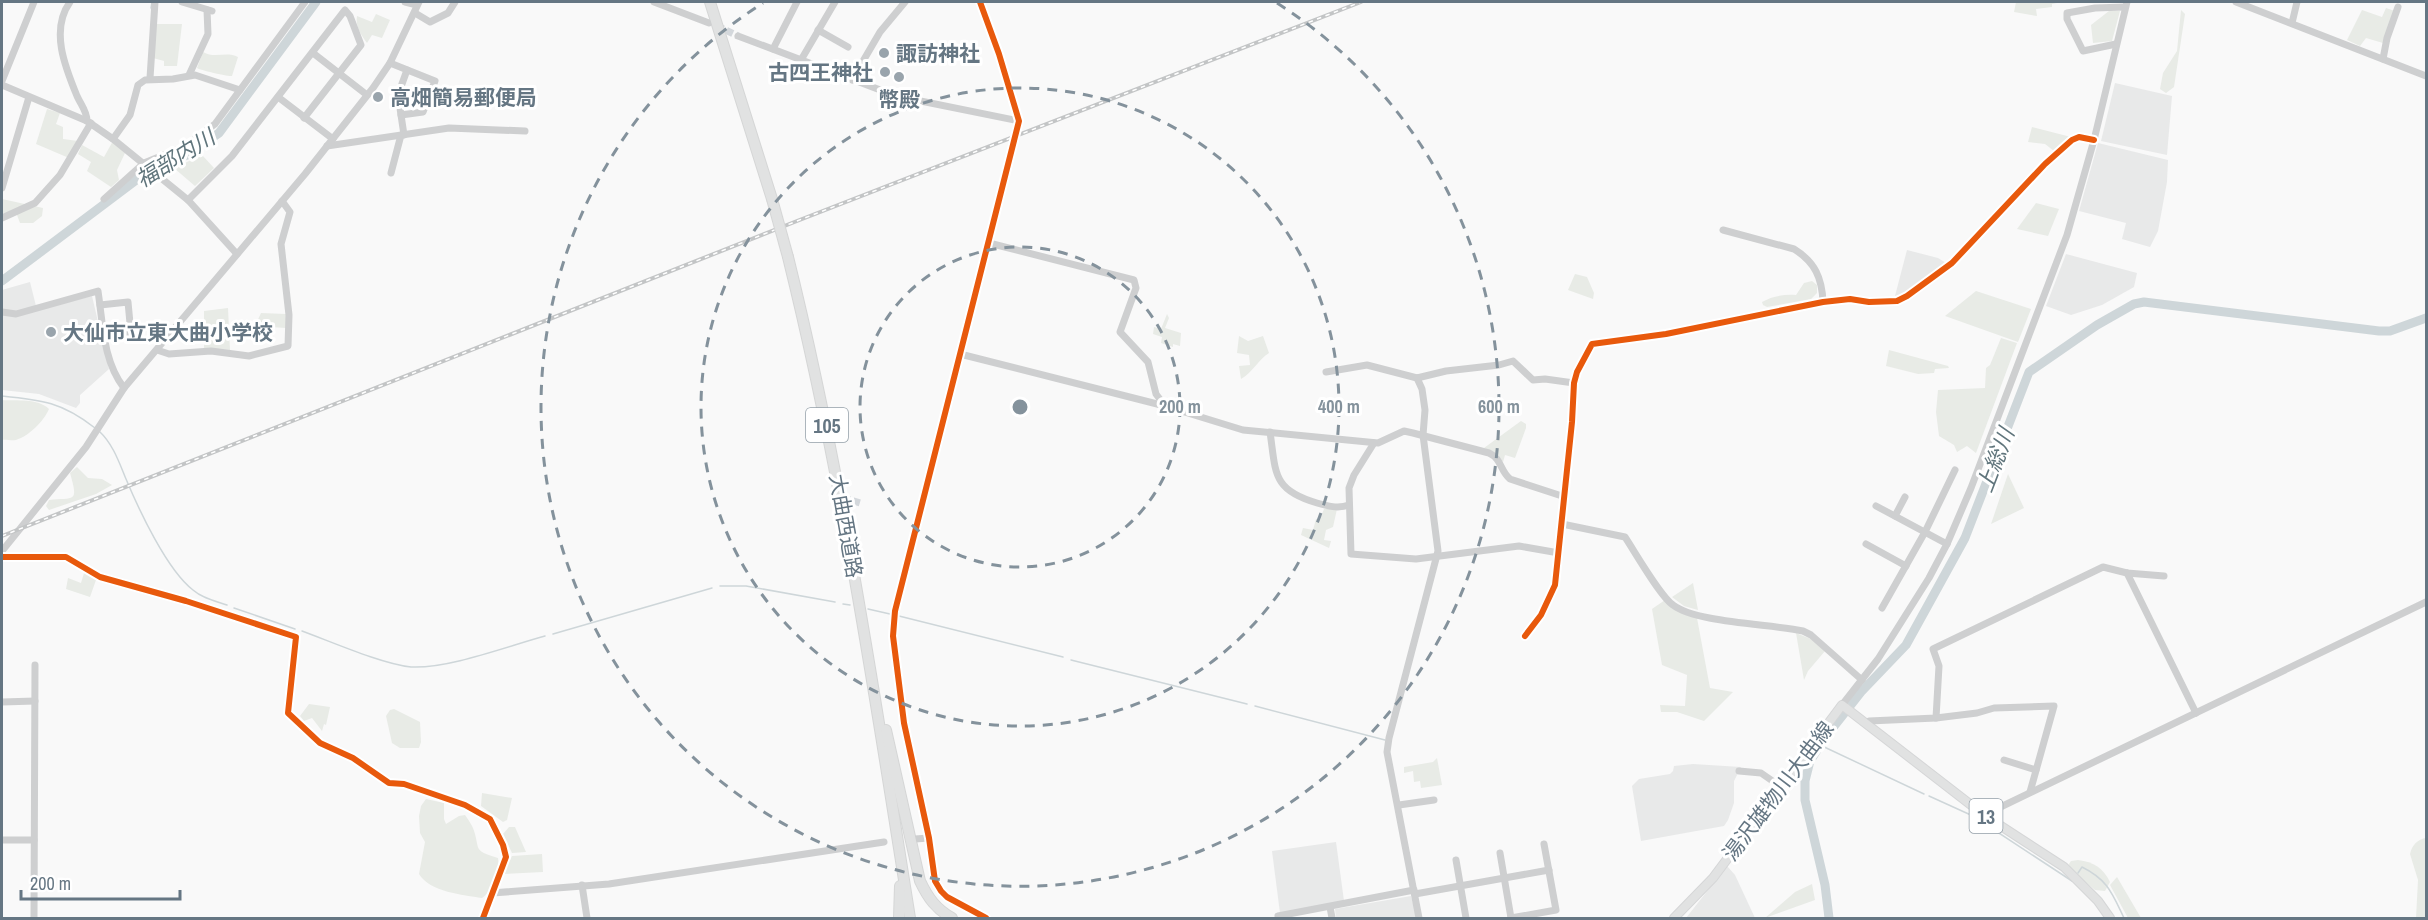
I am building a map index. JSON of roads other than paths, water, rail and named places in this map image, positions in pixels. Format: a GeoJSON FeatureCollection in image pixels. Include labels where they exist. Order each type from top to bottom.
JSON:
{"type":"FeatureCollection","features":[{"type":"Feature","properties":{"kind":"highway","name":"大曲西道路"},"geometry":{"type":"LineString","coordinates":[[710,2],[772,199],[819,390],[848,533],[910,918]]}},
{"type":"Feature","properties":{"kind":"highway"},"geometry":{"type":"LineString","coordinates":[[858,595],[920,881],[928,899],[952,918]]}},
{"type":"Feature","properties":{"kind":"highway"},"geometry":{"type":"LineString","coordinates":[[899,850],[899,918]]}},
{"type":"Feature","properties":{"kind":"main road","name":"湯沢雄物川大曲線"},"geometry":{"type":"LineString","coordinates":[[1674,918],[1713,878],[1844,706],[1984,815],[2064,867],[2098,901],[2110,918]]}},
{"type":"Feature","properties":{"kind":"street"},"geometry":{"type":"LineString","coordinates":[[34,2],[2,83],[89,122],[113,139],[188,200],[237,254]]}},
{"type":"Feature","properties":{"kind":"street"},"geometry":{"type":"LineString","coordinates":[[2,218],[35,203],[60,175],[89,122],[72,83],[61,47],[63,14],[70,2]]}},
{"type":"Feature","properties":{"kind":"street"},"geometry":{"type":"LineString","coordinates":[[150,78],[155,2]]}},
{"type":"Feature","properties":{"kind":"street"},"geometry":{"type":"LineString","coordinates":[[182,2],[209,10],[208,34],[189,75]]}},
{"type":"Feature","properties":{"kind":"street"},"geometry":{"type":"LineString","coordinates":[[104,199],[145,165],[177,150],[215,124],[304,2]]}},
{"type":"Feature","properties":{"kind":"street"},"geometry":{"type":"LineString","coordinates":[[405,2],[417,7],[430,22],[448,13],[455,2]]}},
{"type":"Feature","properties":{"kind":"street"},"geometry":{"type":"LineString","coordinates":[[654,2],[709,23]]}},
{"type":"Feature","properties":{"kind":"street"},"geometry":{"type":"LineString","coordinates":[[772,49],[797,2]]}},
{"type":"Feature","properties":{"kind":"street"},"geometry":{"type":"LineString","coordinates":[[801,60],[835,2]]}},
{"type":"Feature","properties":{"kind":"street"},"geometry":{"type":"LineString","coordinates":[[852,80],[880,32],[905,2]]}},
{"type":"Feature","properties":{"kind":"street"},"geometry":{"type":"LineString","coordinates":[[980,2],[999,54],[1019,121],[895,612],[893,636],[904,723],[929,838],[933,871],[941,891],[986,918]]}},
{"type":"Feature","properties":{"kind":"street"},"geometry":{"type":"LineString","coordinates":[[2236,2],[2427,76]]}},
{"type":"Feature","properties":{"kind":"street"},"geometry":{"type":"LineString","coordinates":[[2292,23],[2297,2]]}},
{"type":"Feature","properties":{"kind":"street"},"geometry":{"type":"LineString","coordinates":[[1844,706],[1894,636],[1947,544],[1971,488],[2067,235],[2094,140],[2126,4],[2067,13],[2067,19],[2083,51],[2116,44]]}},
{"type":"Feature","properties":{"kind":"street"},"geometry":{"type":"LineString","coordinates":[[2,551],[97,430],[124,388],[333,139],[390,63],[417,7]]}},
{"type":"Feature","properties":{"kind":"street"},"geometry":{"type":"LineString","coordinates":[[2383,59],[2387,38],[2398,7]]}},
{"type":"Feature","properties":{"kind":"street"},"geometry":{"type":"LineString","coordinates":[[188,200],[232,156],[345,10],[350,16],[361,45],[304,118]]}},
{"type":"Feature","properties":{"kind":"street"},"geometry":{"type":"LineString","coordinates":[[818,30],[848,47]]}},
{"type":"Feature","properties":{"kind":"street"},"geometry":{"type":"LineString","coordinates":[[738,36],[913,101],[1019,121]]}},
{"type":"Feature","properties":{"kind":"street"},"geometry":{"type":"LineString","coordinates":[[313,53],[367,94]]}},
{"type":"Feature","properties":{"kind":"street"},"geometry":{"type":"LineString","coordinates":[[390,63],[435,81],[423,112],[401,115]]}},
{"type":"Feature","properties":{"kind":"street"},"geometry":{"type":"LineString","coordinates":[[391,172],[403,135],[398,95],[407,70]]}},
{"type":"Feature","properties":{"kind":"street"},"geometry":{"type":"LineString","coordinates":[[113,139],[130,116],[138,85],[150,78],[173,79],[189,75],[240,90]]}},
{"type":"Feature","properties":{"kind":"street"},"geometry":{"type":"LineString","coordinates":[[2,188],[29,97]]}},
{"type":"Feature","properties":{"kind":"street"},"geometry":{"type":"LineString","coordinates":[[278,98],[333,139]]}},
{"type":"Feature","properties":{"kind":"street"},"geometry":{"type":"LineString","coordinates":[[327,146],[449,128],[525,131]]}},
{"type":"Feature","properties":{"kind":"street"},"geometry":{"type":"LineString","coordinates":[[1525,636],[1541,615],[1557,577],[1574,406],[1574,383],[1576,372],[1592,344],[1666,334],[1823,302],[1850,300],[1882,302],[1907,296],[1952,263],[2045,164],[2072,140],[2079,138],[2094,140]]}},
{"type":"Feature","properties":{"kind":"street"},"geometry":{"type":"LineString","coordinates":[[157,350],[169,354],[211,351],[249,356],[288,346],[290,315],[281,244],[290,212],[282,201]]}},
{"type":"Feature","properties":{"kind":"street"},"geometry":{"type":"LineString","coordinates":[[1723,230],[1794,249],[1803,255],[1821,279],[1823,302]]}},
{"type":"Feature","properties":{"kind":"street"},"geometry":{"type":"LineString","coordinates":[[988,243],[1134,280],[1136,288],[1120,332],[1148,362],[1156,394],[1165,406]]}},
{"type":"Feature","properties":{"kind":"street"},"geometry":{"type":"LineString","coordinates":[[2,312],[21,312],[98,291],[104,338],[112,368],[124,388]]}},
{"type":"Feature","properties":{"kind":"street"},"geometry":{"type":"LineString","coordinates":[[100,305],[128,302],[131,334],[104,338]]}},
{"type":"Feature","properties":{"kind":"street"},"geometry":{"type":"LineString","coordinates":[[960,354],[1165,406],[1232,427],[1374,443],[1382,442],[1404,431],[1423,435],[1493,455],[1499,460],[1504,474],[1510,479],[1565,497]]}},
{"type":"Feature","properties":{"kind":"street"},"geometry":{"type":"LineString","coordinates":[[1326,372],[1367,365],[1417,378],[1446,370],[1513,361],[1533,380],[1545,379],[1574,383]]}},
{"type":"Feature","properties":{"kind":"street"},"geometry":{"type":"LineString","coordinates":[[1417,378],[1422,389],[1425,410],[1423,435],[1437,556],[1389,738],[1388,752],[1419,918]]}},
{"type":"Feature","properties":{"kind":"street"},"geometry":{"type":"LineString","coordinates":[[1270,432],[1278,477],[1286,489],[1299,498],[1325,505],[1349,505]]}},
{"type":"Feature","properties":{"kind":"street"},"geometry":{"type":"LineString","coordinates":[[1374,443],[1351,481],[1349,505],[1351,555],[1416,559],[1519,546],[1559,553]]}},
{"type":"Feature","properties":{"kind":"street"},"geometry":{"type":"LineString","coordinates":[[1882,608],[1925,532],[1955,470]]}},
{"type":"Feature","properties":{"kind":"street"},"geometry":{"type":"LineString","coordinates":[[1895,516],[1905,497]]}},
{"type":"Feature","properties":{"kind":"street"},"geometry":{"type":"LineString","coordinates":[[1876,506],[1947,544]]}},
{"type":"Feature","properties":{"kind":"street"},"geometry":{"type":"LineString","coordinates":[[1562,524],[1625,537],[1665,597],[1677,608],[1701,616],[1811,635],[1862,680]]}},
{"type":"Feature","properties":{"kind":"street"},"geometry":{"type":"LineString","coordinates":[[1866,544],[1906,566]]}},
{"type":"Feature","properties":{"kind":"street"},"geometry":{"type":"LineString","coordinates":[[2,557],[66,556],[100,577],[186,601],[296,638],[288,713],[320,743],[353,758],[389,783],[404,784],[465,805],[490,819],[503,845],[506,857],[483,918]]}},
{"type":"Feature","properties":{"kind":"street"},"geometry":{"type":"LineString","coordinates":[[1936,718],[1939,666],[1933,649],[2103,567],[2127,573],[2164,576]]}},
{"type":"Feature","properties":{"kind":"street"},"geometry":{"type":"LineString","coordinates":[[2127,573],[2196,713]]}},
{"type":"Feature","properties":{"kind":"street"},"geometry":{"type":"LineString","coordinates":[[1984,815],[2427,602]]}},
{"type":"Feature","properties":{"kind":"street"},"geometry":{"type":"LineString","coordinates":[[34,918],[35,665]]}},
{"type":"Feature","properties":{"kind":"street"},"geometry":{"type":"LineString","coordinates":[[2,702],[35,701]]}},
{"type":"Feature","properties":{"kind":"street"},"geometry":{"type":"LineString","coordinates":[[1866,724],[1869,721],[1974,714],[1994,708],[2054,706],[2030,792]]}},
{"type":"Feature","properties":{"kind":"street"},"geometry":{"type":"LineString","coordinates":[[2004,760],[2036,770]]}},
{"type":"Feature","properties":{"kind":"street"},"geometry":{"type":"LineString","coordinates":[[1739,771],[1761,773],[1781,787]]}},
{"type":"Feature","properties":{"kind":"street"},"geometry":{"type":"LineString","coordinates":[[1399,805],[1434,800]]}},
{"type":"Feature","properties":{"kind":"street"},"geometry":{"type":"LineString","coordinates":[[915,839],[929,838]]}},
{"type":"Feature","properties":{"kind":"street"},"geometry":{"type":"LineString","coordinates":[[2,840],[34,840]]}},
{"type":"Feature","properties":{"kind":"street"},"geometry":{"type":"LineString","coordinates":[[492,893],[609,884],[884,843]]}},
{"type":"Feature","properties":{"kind":"street"},"geometry":{"type":"LineString","coordinates":[[1500,853],[1511,918],[1556,910],[1544,844]]}},
{"type":"Feature","properties":{"kind":"street"},"geometry":{"type":"LineString","coordinates":[[1456,860],[1466,918]]}},
{"type":"Feature","properties":{"kind":"street"},"geometry":{"type":"LineString","coordinates":[[1278,916],[1549,870]]}},
{"type":"Feature","properties":{"kind":"street"},"geometry":{"type":"LineString","coordinates":[[582,885],[588,918]]}},
{"type":"Feature","properties":{"kind":"street"},"geometry":{"type":"LineString","coordinates":[[1330,907],[1332,918]]}},
{"type":"Feature","properties":{"kind":"waterway"},"geometry":{"type":"LineString","coordinates":[[151,8],[152,2]]}},
{"type":"Feature","properties":{"kind":"waterway","name":"福部内川"},"geometry":{"type":"LineString","coordinates":[[2,281],[147,172],[189,154],[219,133],[316,2]]}},
{"type":"Feature","properties":{"kind":"waterway","name":"上総川"},"geometry":{"type":"LineString","coordinates":[[1829,918],[1825,885],[1805,800],[1805,781],[1810,761],[1824,739],[1861,692],[1906,645],[1965,538],[2029,372],[2097,325],[2134,304],[2144,302],[2379,331],[2390,331],[2426,318]]}},
{"type":"Feature","properties":{"kind":"waterway"},"geometry":{"type":"LineString","coordinates":[[2,396],[51,404],[72,413],[95,428]]}},
{"type":"Feature","properties":{"kind":"waterway"},"geometry":{"type":"LineString","coordinates":[[99,431],[112,447],[146,522],[173,569],[197,593],[227,605]]}},
{"type":"Feature","properties":{"kind":"waterway"},"geometry":{"type":"LineString","coordinates":[[720,586],[746,586],[835,602]]}},
{"type":"Feature","properties":{"kind":"waterway"},"geometry":{"type":"LineString","coordinates":[[553,634],[712,588]]}},
{"type":"Feature","properties":{"kind":"waterway"},"geometry":{"type":"LineString","coordinates":[[843,604],[850,605]]}},
{"type":"Feature","properties":{"kind":"waterway"},"geometry":{"type":"LineString","coordinates":[[234,608],[295,629]]}},
{"type":"Feature","properties":{"kind":"waterway"},"geometry":{"type":"LineString","coordinates":[[868,609],[890,614]]}},
{"type":"Feature","properties":{"kind":"waterway"},"geometry":{"type":"LineString","coordinates":[[899,616],[1063,657]]}},
{"type":"Feature","properties":{"kind":"waterway"},"geometry":{"type":"LineString","coordinates":[[302,631],[372,657],[411,667],[426,667],[460,661],[545,636]]}},
{"type":"Feature","properties":{"kind":"waterway"},"geometry":{"type":"LineString","coordinates":[[1071,660],[1247,704]]}},
{"type":"Feature","properties":{"kind":"waterway"},"geometry":{"type":"LineString","coordinates":[[1255,706],[1385,740]]}},
{"type":"Feature","properties":{"kind":"waterway"},"geometry":{"type":"LineString","coordinates":[[1820,745],[1924,794]]}},
{"type":"Feature","properties":{"kind":"waterway"},"geometry":{"type":"LineString","coordinates":[[1929,796],[1973,816],[2072,881]]}},
{"type":"Feature","properties":{"kind":"waterway"},"geometry":{"type":"LineString","coordinates":[[2078,873],[2082,867],[2104,882],[2124,918]]}},
{"type":"Feature","properties":{"kind":"tunnel"},"geometry":{"type":"LineString","coordinates":[[717,26],[738,36]]}},
{"type":"Feature","properties":{"kind":"tunnel"},"geometry":{"type":"LineString","coordinates":[[833,495],[860,503]]}},
{"type":"Feature","properties":{"kind":"railway"},"geometry":{"type":"LineString","coordinates":[[2,536],[797,221],[1361,2]]}},
{"type":"Feature","properties":{"kind":"place","name":"諏訪神社"},"geometry":{"type":"Point","coordinates":[884,53]}},
{"type":"Feature","properties":{"kind":"place","name":"古四王神社"},"geometry":{"type":"Point","coordinates":[885,72]}},
{"type":"Feature","properties":{"kind":"place","name":"幣殿"},"geometry":{"type":"Point","coordinates":[899,77]}},
{"type":"Feature","properties":{"kind":"place","name":"高畑簡易郵便局"},"geometry":{"type":"Point","coordinates":[378,97]}},
{"type":"Feature","properties":{"kind":"place","name":"大仙市立東大曲小学校"},"geometry":{"type":"Point","coordinates":[51,332]}}]}
